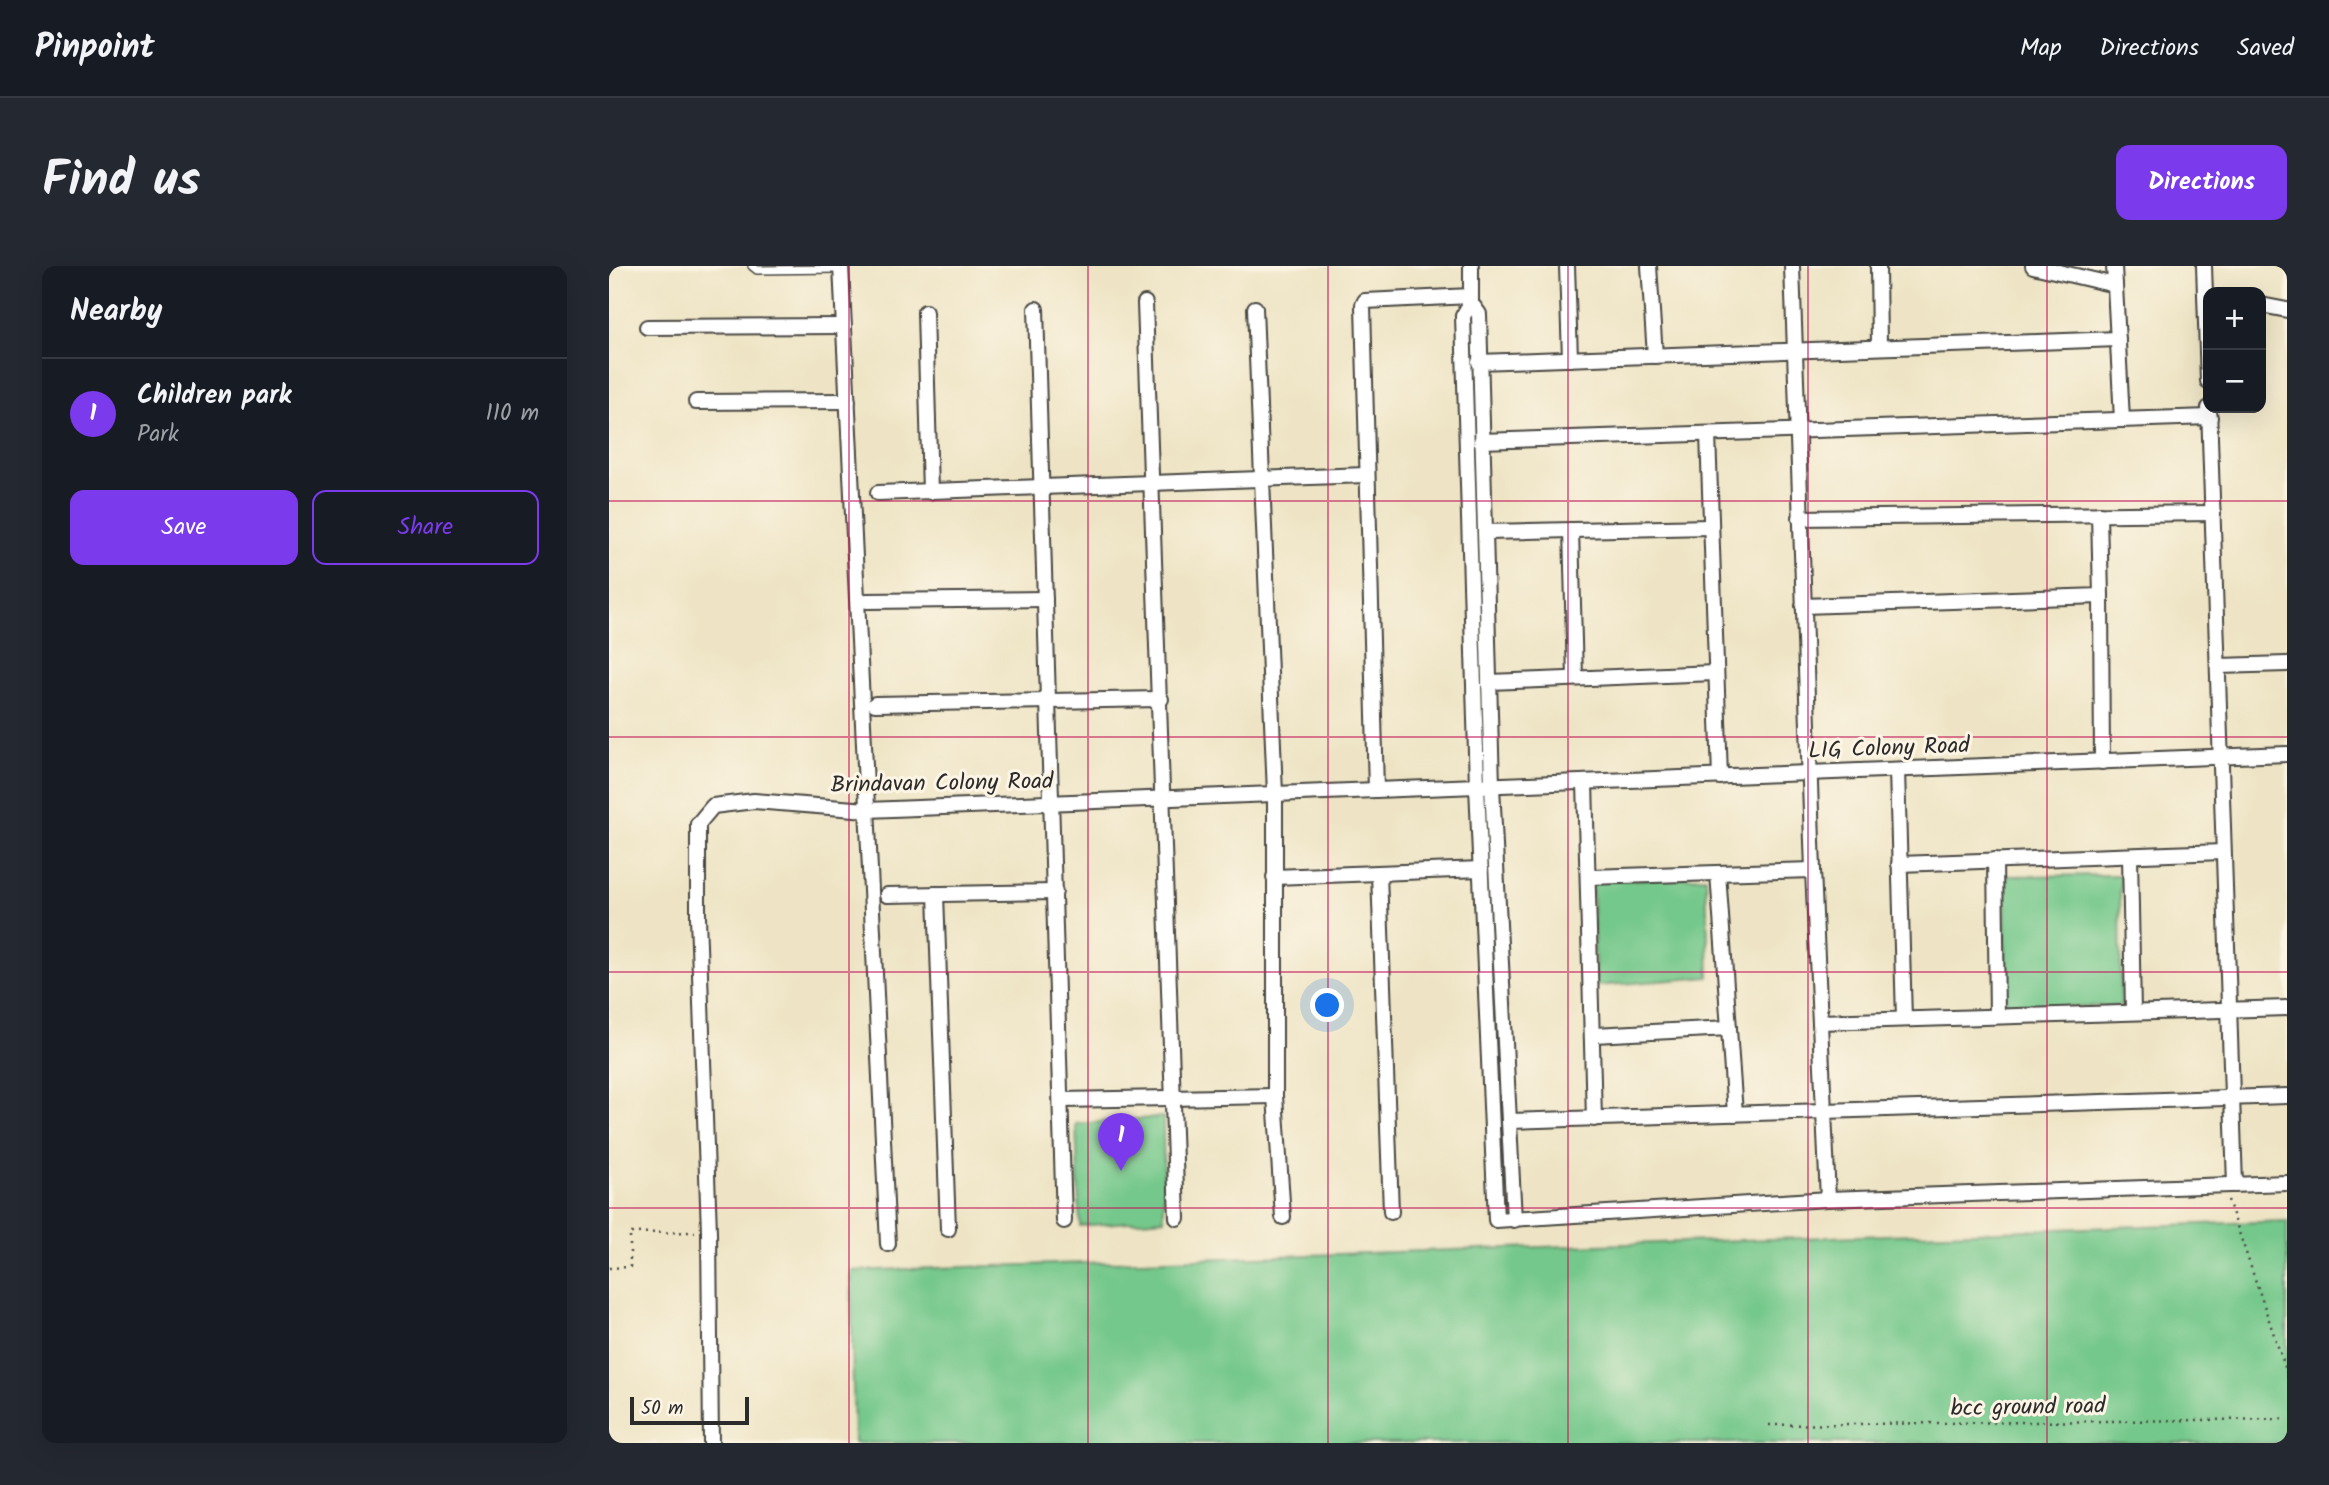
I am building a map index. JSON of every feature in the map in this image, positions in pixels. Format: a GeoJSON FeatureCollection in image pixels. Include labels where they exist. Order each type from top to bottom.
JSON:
{"type":"FeatureCollection","features":[{"type":"Feature","properties":{"kind":"street"},"geometry":{"type":"LineString","coordinates":[[1471,266],[1471,300],[1463,316],[1485,786],[1510,1121],[1514,1220]]}},
{"type":"Feature","properties":{"kind":"street"},"geometry":{"type":"LineString","coordinates":[[1567,266],[1570,359]]}},
{"type":"Feature","properties":{"kind":"street"},"geometry":{"type":"LineString","coordinates":[[1649,266],[1655,356]]}},
{"type":"Feature","properties":{"kind":"street"},"geometry":{"type":"LineString","coordinates":[[1792,266],[1813,870],[1828,1199]]}},
{"type":"Feature","properties":{"kind":"street"},"geometry":{"type":"LineString","coordinates":[[1878,266],[1879,347]]}},
{"type":"Feature","properties":{"kind":"street"},"geometry":{"type":"LineString","coordinates":[[2033,266],[2115,285]]}},
{"type":"Feature","properties":{"kind":"street"},"geometry":{"type":"LineString","coordinates":[[2114,266],[2122,420]]}},
{"type":"Feature","properties":{"kind":"street"},"geometry":{"type":"LineString","coordinates":[[2204,266],[2206,287]]}},
{"type":"Feature","properties":{"kind":"street"},"geometry":{"type":"LineString","coordinates":[[841,268],[888,1244]]}},
{"type":"Feature","properties":{"kind":"street"},"geometry":{"type":"LineString","coordinates":[[1471,300],[1479,314],[1485,532],[1489,682],[1481,869],[1496,1220],[1828,1199],[2231,1191],[2287,1183]]}},
{"type":"Feature","properties":{"kind":"street"},"geometry":{"type":"LineString","coordinates":[[1377,790],[1366,475],[1365,301],[1471,300]]}},
{"type":"Feature","properties":{"kind":"street"},"geometry":{"type":"LineString","coordinates":[[1145,303],[1161,699],[1161,800],[1177,1217]]}},
{"type":"Feature","properties":{"kind":"street"},"geometry":{"type":"LineString","coordinates":[[2266,306],[2287,310]]}},
{"type":"Feature","properties":{"kind":"street"},"geometry":{"type":"LineString","coordinates":[[1255,308],[1275,794],[1275,1096],[1283,1217]]}},
{"type":"Feature","properties":{"kind":"street"},"geometry":{"type":"LineString","coordinates":[[1036,309],[1065,1221]]}},
{"type":"Feature","properties":{"kind":"street"},"geometry":{"type":"LineString","coordinates":[[925,312],[930,492]]}},
{"type":"Feature","properties":{"kind":"street"},"geometry":{"type":"LineString","coordinates":[[647,327],[844,326]]}},
{"type":"Feature","properties":{"kind":"street"},"geometry":{"type":"LineString","coordinates":[[1479,362],[2118,339]]}},
{"type":"Feature","properties":{"kind":"street"},"geometry":{"type":"LineString","coordinates":[[696,402],[848,401]]}},
{"type":"Feature","properties":{"kind":"street"},"geometry":{"type":"LineString","coordinates":[[1482,441],[2122,420],[2209,413],[2232,1098],[2231,1191]]}},
{"type":"Feature","properties":{"kind":"street"},"geometry":{"type":"LineString","coordinates":[[1708,433],[1720,777]]}},
{"type":"Feature","properties":{"kind":"street"},"geometry":{"type":"LineString","coordinates":[[879,493],[1366,475]]}},
{"type":"Feature","properties":{"kind":"street"},"geometry":{"type":"LineString","coordinates":[[1800,518],[2213,513]]}},
{"type":"Feature","properties":{"kind":"street"},"geometry":{"type":"LineString","coordinates":[[2099,514],[2102,762]]}},
{"type":"Feature","properties":{"kind":"street"},"geometry":{"type":"LineString","coordinates":[[1485,532],[1710,527]]}},
{"type":"Feature","properties":{"kind":"street"},"geometry":{"type":"LineString","coordinates":[[1571,530],[1575,678]]}},
{"type":"Feature","properties":{"kind":"street"},"geometry":{"type":"LineString","coordinates":[[1803,606],[2101,596]]}},
{"type":"Feature","properties":{"kind":"street"},"geometry":{"type":"LineString","coordinates":[[867,601],[1045,599]]}},
{"type":"Feature","properties":{"kind":"street"},"geometry":{"type":"LineString","coordinates":[[2219,666],[2287,664]]}},
{"type":"Feature","properties":{"kind":"street"},"geometry":{"type":"LineString","coordinates":[[1489,682],[1715,673]]}},
{"type":"Feature","properties":{"kind":"street"},"geometry":{"type":"LineString","coordinates":[[875,704],[1161,699]]}},
{"type":"Feature","properties":{"kind":"street","name":"LIG Colony Road"},"geometry":{"type":"LineString","coordinates":[[1485,786],[2287,754]]}},
{"type":"Feature","properties":{"kind":"street"},"geometry":{"type":"LineString","coordinates":[[1897,770],[1904,1019]]}},
{"type":"Feature","properties":{"kind":"street"},"geometry":{"type":"LineString","coordinates":[[1585,782],[1594,1035],[1594,1119]]}},
{"type":"Feature","properties":{"kind":"street","name":"Brindavan Colony Road"},"geometry":{"type":"LineString","coordinates":[[711,1443],[709,1232],[698,917],[698,824],[713,806],[754,801],[867,810],[1485,786]]}},
{"type":"Feature","properties":{"kind":"street"},"geometry":{"type":"LineString","coordinates":[[1899,864],[2223,852]]}},
{"type":"Feature","properties":{"kind":"street"},"geometry":{"type":"LineString","coordinates":[[2130,856],[2133,1012]]}},
{"type":"Feature","properties":{"kind":"street"},"geometry":{"type":"LineString","coordinates":[[1995,860],[1997,1016]]}},
{"type":"Feature","properties":{"kind":"street"},"geometry":{"type":"LineString","coordinates":[[1274,877],[1481,869]]}},
{"type":"Feature","properties":{"kind":"street"},"geometry":{"type":"LineString","coordinates":[[1589,877],[1813,870]]}},
{"type":"Feature","properties":{"kind":"street"},"geometry":{"type":"LineString","coordinates":[[1379,873],[1391,1212]]}},
{"type":"Feature","properties":{"kind":"street"},"geometry":{"type":"LineString","coordinates":[[1718,873],[1735,1114]]}},
{"type":"Feature","properties":{"kind":"street"},"geometry":{"type":"LineString","coordinates":[[887,895],[1055,892]]}},
{"type":"Feature","properties":{"kind":"street"},"geometry":{"type":"LineString","coordinates":[[936,894],[948,1229]]}},
{"type":"Feature","properties":{"kind":"street"},"geometry":{"type":"LineString","coordinates":[[1820,1022],[2287,1008]]}},
{"type":"Feature","properties":{"kind":"street"},"geometry":{"type":"LineString","coordinates":[[1594,1035],[1729,1028]]}},
{"type":"Feature","properties":{"kind":"street"},"geometry":{"type":"LineString","coordinates":[[1062,1100],[1275,1096]]}},
{"type":"Feature","properties":{"kind":"street"},"geometry":{"type":"LineString","coordinates":[[1510,1121],[2287,1096]]}},
{"type":"Feature","properties":{"kind":"lane"},"geometry":{"type":"LineString","coordinates":[[752,266],[757,270],[841,268]]}},
{"type":"Feature","properties":{"kind":"path"},"geometry":{"type":"LineString","coordinates":[[2231,1191],[2287,1373]]}},
{"type":"Feature","properties":{"kind":"path"},"geometry":{"type":"LineString","coordinates":[[609,1268],[631,1267],[631,1233],[709,1232]]}},
{"type":"Feature","properties":{"kind":"path","name":"bcc ground road"},"geometry":{"type":"LineString","coordinates":[[1769,1424],[2287,1419]]}},
{"type":"Feature","properties":{"kind":"green space"},"geometry":{"type":"Polygon","coordinates":[[[2120,875],[2121,1006],[2006,1007],[2005,876],[2120,875]]]}},
{"type":"Feature","properties":{"kind":"green space"},"geometry":{"type":"Polygon","coordinates":[[[1706,877],[1709,977],[1596,986],[1592,881],[1706,877]]]}},
{"type":"Feature","properties":{"kind":"green space"},"geometry":{"type":"Polygon","coordinates":[[[1163,1117],[1164,1219],[1080,1226],[1076,1124],[1163,1117]]]}},
{"type":"Feature","properties":{"kind":"green space"},"geometry":{"type":"Polygon","coordinates":[[[2287,1221],[2287,1443],[854,1443],[851,1271],[2287,1221]]]}},
{"type":"Feature","properties":{"kind":"place","name":"Children park"},"geometry":{"type":"Point","coordinates":[1121,1171]}}]}
